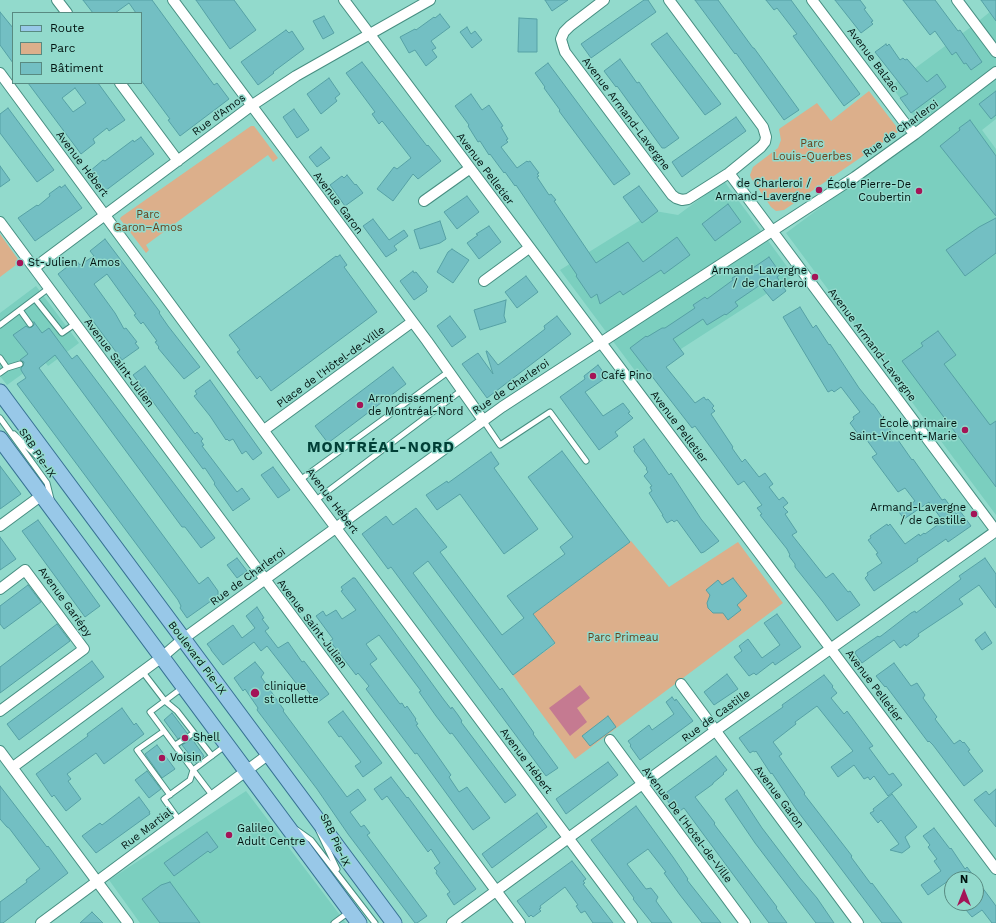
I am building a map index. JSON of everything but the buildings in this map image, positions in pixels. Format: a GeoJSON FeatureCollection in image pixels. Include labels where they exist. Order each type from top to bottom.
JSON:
{"type":"FeatureCollection","features":[{"type":"Feature","properties":{"kind":"main road","name":"Boulevard Pie-IX"},"geometry":{"type":"LineString","coordinates":[[0,392],[394,923]]}},
{"type":"Feature","properties":{"kind":"main road"},"geometry":{"type":"LineString","coordinates":[[3,433],[42,495],[284,822],[346,917],[359,923]]}},
{"type":"Feature","properties":{"kind":"street"},"geometry":{"type":"LineString","coordinates":[[57,0],[66,12]]}},
{"type":"Feature","properties":{"kind":"street","name":"Avenue Garon"},"geometry":{"type":"LineString","coordinates":[[173,0],[483,420]]}},
{"type":"Feature","properties":{"kind":"street","name":"Avenue Pelletier"},"geometry":{"type":"LineString","coordinates":[[344,0],[996,869]]}},
{"type":"Feature","properties":{"kind":"street","name":"Rue d'Amos"},"geometry":{"type":"LineString","coordinates":[[34,268],[252,106],[296,76],[430,0]]}},
{"type":"Feature","properties":{"kind":"street","name":"Avenue Armand-Lavergne"},"geometry":{"type":"LineString","coordinates":[[604,0],[564,32],[561,39],[565,52],[672,195],[682,200],[688,199],[729,173],[761,147],[765,142],[766,137],[765,132],[669,0]]}},
{"type":"Feature","properties":{"kind":"street","name":"Avenue Balzac"},"geometry":{"type":"LineString","coordinates":[[812,0],[904,122],[915,134]]}},
{"type":"Feature","properties":{"kind":"street"},"geometry":{"type":"LineString","coordinates":[[957,0],[996,52]]}},
{"type":"Feature","properties":{"kind":"street","name":"Rue de Charleroi"},"geometry":{"type":"LineString","coordinates":[[12,767],[183,639],[483,420],[600,342],[855,177],[915,134],[996,72]]}},
{"type":"Feature","properties":{"kind":"street","name":"Avenue Hébert"},"geometry":{"type":"LineString","coordinates":[[0,74],[300,480],[632,923]]}},
{"type":"Feature","properties":{"kind":"street"},"geometry":{"type":"LineString","coordinates":[[121,84],[178,161]]}},
{"type":"Feature","properties":{"kind":"street"},"geometry":{"type":"LineString","coordinates":[[424,200],[469,168]]}},
{"type":"Feature","properties":{"kind":"street","name":"Avenue Armand-Lavergne"},"geometry":{"type":"LineString","coordinates":[[729,173],[996,531]]}},
{"type":"Feature","properties":{"kind":"street","name":"Avenue Saint-Julien"},"geometry":{"type":"LineString","coordinates":[[0,222],[520,923]]}},
{"type":"Feature","properties":{"kind":"street"},"geometry":{"type":"LineString","coordinates":[[484,281],[529,248]]}},
{"type":"Feature","properties":{"kind":"street","name":"Place de l'Hôtel-de-Ville"},"geometry":{"type":"LineString","coordinates":[[264,430],[412,322]]}},
{"type":"Feature","properties":{"kind":"street"},"geometry":{"type":"LineString","coordinates":[[0,526],[42,495]]}},
{"type":"Feature","properties":{"kind":"street","name":"Rue de Castille"},"geometry":{"type":"LineString","coordinates":[[452,923],[830,648],[996,531]]}},
{"type":"Feature","properties":{"kind":"street","name":"Avenue Gariépy"},"geometry":{"type":"LineString","coordinates":[[0,589],[26,570],[84,648],[0,711]]}},
{"type":"Feature","properties":{"kind":"street","name":"Avenue Garon"},"geometry":{"type":"LineString","coordinates":[[681,684],[858,923]]}},
{"type":"Feature","properties":{"kind":"street","name":"Avenue De l'Hotel-de-Ville"},"geometry":{"type":"LineString","coordinates":[[610,740],[745,923]]}},
{"type":"Feature","properties":{"kind":"street"},"geometry":{"type":"LineString","coordinates":[[0,751],[128,923]]}},
{"type":"Feature","properties":{"kind":"street","name":"Rue Martial"},"geometry":{"type":"LineString","coordinates":[[41,923],[269,754]]}},
{"type":"Feature","properties":{"kind":"lane"},"geometry":{"type":"LineString","coordinates":[[0,326],[49,288]]}},
{"type":"Feature","properties":{"kind":"lane"},"geometry":{"type":"LineString","coordinates":[[35,299],[62,333],[75,324]]}},
{"type":"Feature","properties":{"kind":"lane"},"geometry":{"type":"LineString","coordinates":[[20,310],[30,324]]}},
{"type":"Feature","properties":{"kind":"lane"},"geometry":{"type":"LineString","coordinates":[[0,358],[7,368]]}},
{"type":"Feature","properties":{"kind":"lane"},"geometry":{"type":"LineString","coordinates":[[0,373],[7,368],[20,364]]}},
{"type":"Feature","properties":{"kind":"lane"},"geometry":{"type":"LineString","coordinates":[[300,480],[448,372]]}},
{"type":"Feature","properties":{"kind":"lane"},"geometry":{"type":"LineString","coordinates":[[316,500],[462,390]]}},
{"type":"Feature","properties":{"kind":"lane"},"geometry":{"type":"LineString","coordinates":[[483,420],[500,446],[550,412],[586,461]]}},
{"type":"Feature","properties":{"kind":"lane","name":"SRB Pie-IX"},"geometry":{"type":"LineString","coordinates":[[0,418],[3,433],[46,483],[56,514]]}},
{"type":"Feature","properties":{"kind":"lane","name":"SRB Pie-IX"},"geometry":{"type":"LineString","coordinates":[[3,433],[76,493]]}},
{"type":"Feature","properties":{"kind":"lane"},"geometry":{"type":"LineString","coordinates":[[142,671],[165,701],[177,711],[212,756]]}},
{"type":"Feature","properties":{"kind":"lane"},"geometry":{"type":"LineString","coordinates":[[184,687],[150,712],[212,795]]}},
{"type":"Feature","properties":{"kind":"lane"},"geometry":{"type":"LineString","coordinates":[[164,731],[137,750],[170,795]]}},
{"type":"Feature","properties":{"kind":"lane"},"geometry":{"type":"LineString","coordinates":[[175,745],[194,732]]}},
{"type":"Feature","properties":{"kind":"lane"},"geometry":{"type":"LineString","coordinates":[[179,820],[164,799],[190,780],[193,770],[226,744]]}},
{"type":"Feature","properties":{"kind":"lane","name":"SRB Pie-IX"},"geometry":{"type":"LineString","coordinates":[[310,810],[325,846],[342,879]]}},
{"type":"Feature","properties":{"kind":"lane","name":"SRB Pie-IX"},"geometry":{"type":"LineString","coordinates":[[284,822],[311,840],[375,923]]}},
{"type":"Feature","properties":{"kind":"lane"},"geometry":{"type":"LineString","coordinates":[[334,923],[346,917]]}},
{"type":"Feature","properties":{"kind":"shaded area"},"geometry":{"type":"Polygon","coordinates":[[[996,7],[996,119],[982,130],[996,149],[996,515],[786,233],[961,103],[956,96],[919,123],[891,86],[996,7]]]}},
{"type":"Feature","properties":{"kind":"shaded area"},"geometry":{"type":"Polygon","coordinates":[[[724,181],[794,276],[639,376],[560,270],[655,211],[678,215],[724,181]]]}},
{"type":"Feature","properties":{"kind":"shaded area"},"geometry":{"type":"Polygon","coordinates":[[[36,286],[79,343],[48,366],[43,359],[7,385],[0,376],[0,313],[36,286]]]}},
{"type":"Feature","properties":{"kind":"shaded area"},"geometry":{"type":"Polygon","coordinates":[[[580,685],[590,698],[577,708],[587,722],[570,736],[549,708],[580,685]]]}},
{"type":"Feature","properties":{"kind":"shaded area","name":"Galileo Adult Centre"},"geometry":{"type":"Polygon","coordinates":[[[246,791],[346,923],[140,923],[109,880],[246,791]]]}},
{"type":"Feature","properties":{"kind":"green space","name":"Parc Louis-Querbes"},"geometry":{"type":"Polygon","coordinates":[[[869,91],[899,130],[898,132],[784,210],[776,211],[771,207],[750,175],[753,167],[778,148],[781,140],[779,129],[817,103],[831,121],[869,91]]]}},
{"type":"Feature","properties":{"kind":"green space","name":"Parc Garon–Amos"},"geometry":{"type":"Polygon","coordinates":[[[251,126],[254,126],[278,158],[273,162],[268,155],[146,245],[149,250],[146,253],[120,219],[121,217],[251,126]]]}},
{"type":"Feature","properties":{"kind":"green space"},"geometry":{"type":"Polygon","coordinates":[[[0,234],[20,262],[0,277],[0,234]]]}},
{"type":"Feature","properties":{"kind":"green space","name":"Parc Primeau"},"geometry":{"type":"Polygon","coordinates":[[[631,541],[669,587],[738,542],[783,603],[575,759],[513,675],[555,644],[533,614],[631,541]]]}},
{"type":"Feature","properties":{"kind":"place","name":"de Charleroi / Armand-Lavergne"},"geometry":{"type":"Point","coordinates":[819,190]}},
{"type":"Feature","properties":{"kind":"place","name":"École Pierre-De Coubertin"},"geometry":{"type":"Point","coordinates":[919,191]}},
{"type":"Feature","properties":{"kind":"place","name":"St-Julien / Amos"},"geometry":{"type":"Point","coordinates":[20,263]}},
{"type":"Feature","properties":{"kind":"place","name":"Armand-Lavergne / de Charleroi"},"geometry":{"type":"Point","coordinates":[815,277]}},
{"type":"Feature","properties":{"kind":"place","name":"Café Pino"},"geometry":{"type":"Point","coordinates":[593,376]}},
{"type":"Feature","properties":{"kind":"place","name":"Arrondissement de Montréal-Nord"},"geometry":{"type":"Point","coordinates":[360,405]}},
{"type":"Feature","properties":{"kind":"place","name":"École primaire Saint-Vincent-Marie"},"geometry":{"type":"Point","coordinates":[965,430]}},
{"type":"Feature","properties":{"kind":"place","name":"Armand-Lavergne / de Castille"},"geometry":{"type":"Point","coordinates":[974,514]}},
{"type":"Feature","properties":{"kind":"place","name":"clinique st collette"},"geometry":{"type":"Point","coordinates":[255,693]}},
{"type":"Feature","properties":{"kind":"place","name":"Shell"},"geometry":{"type":"Point","coordinates":[185,738]}},
{"type":"Feature","properties":{"kind":"place","name":"Voisin"},"geometry":{"type":"Point","coordinates":[162,758]}},
{"type":"Feature","properties":{"kind":"place","name":"Galileo Adult Centre"},"geometry":{"type":"Point","coordinates":[229,835]}},
{"type":"Feature","properties":{"kind":"district","name":"MONTRÉAL-NORD"},"geometry":{"type":"Point","coordinates":[381,448]}}]}
